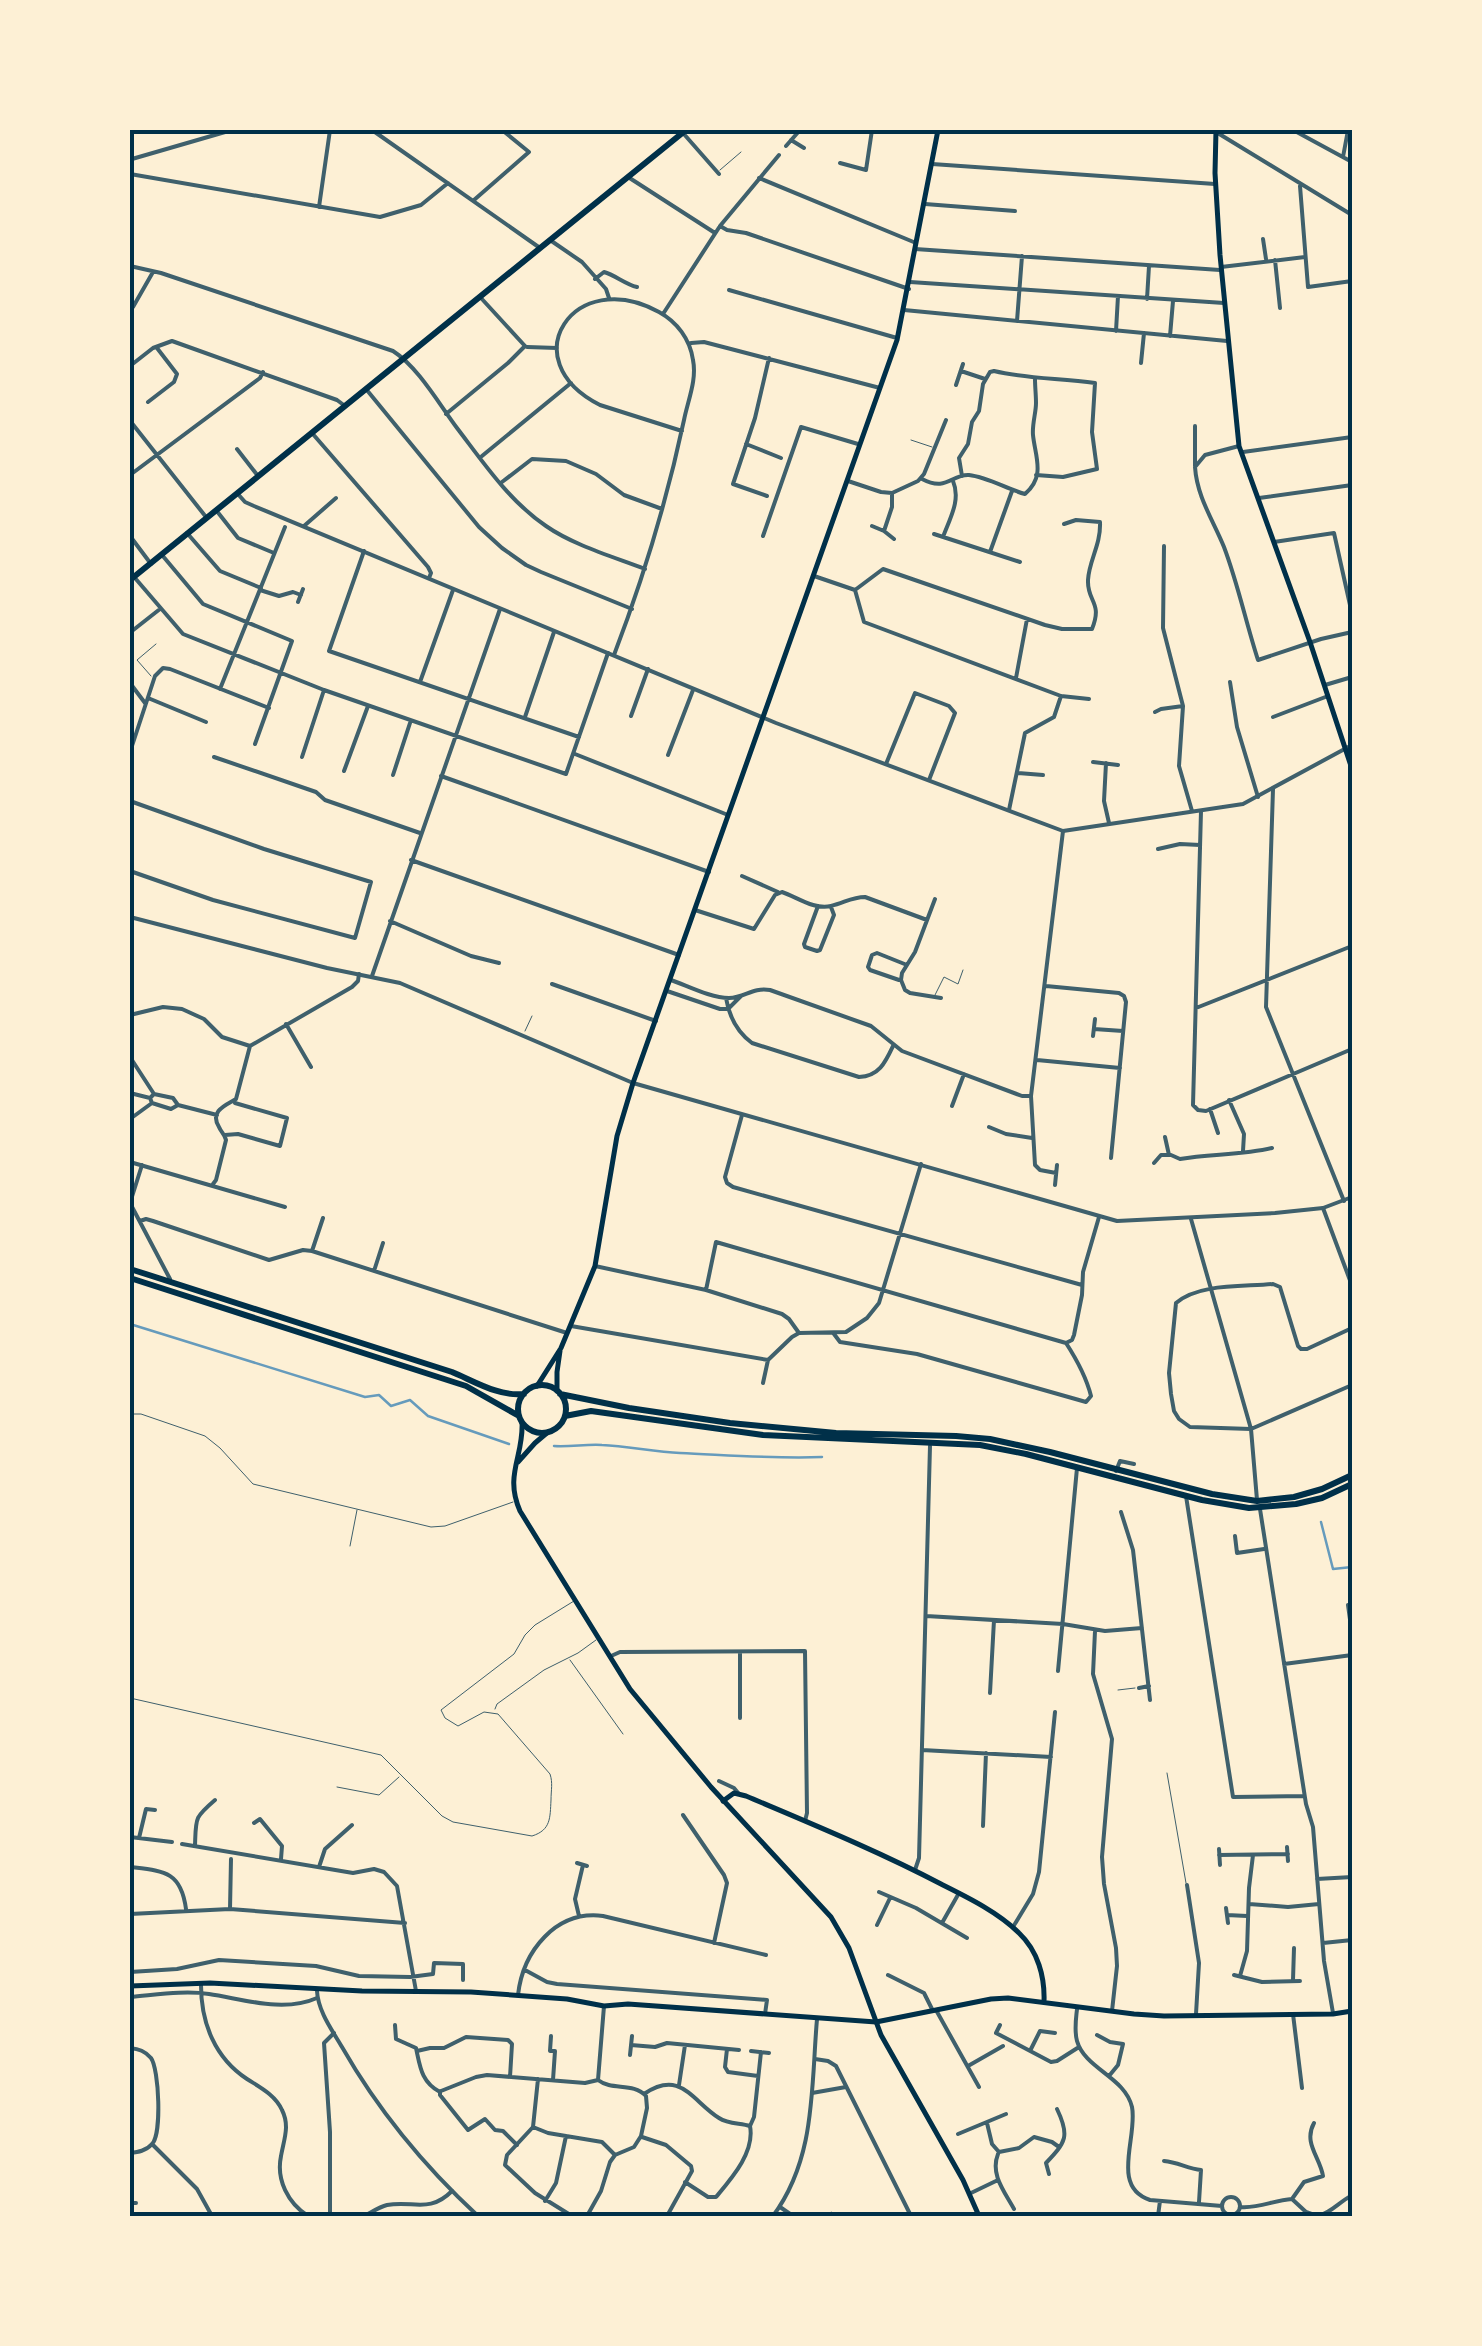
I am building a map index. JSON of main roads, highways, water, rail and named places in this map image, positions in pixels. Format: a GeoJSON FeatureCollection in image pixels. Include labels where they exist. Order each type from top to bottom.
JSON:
{"type":"FeatureCollection","features":[{"type":"Feature","properties":{"kind":"highway"},"geometry":{"type":"LineString","coordinates":[[132,579],[684,132]]}},
{"type":"Feature","properties":{"kind":"highway"},"geometry":{"type":"LineString","coordinates":[[130,1270],[466,1386],[521,1419],[533,1431],[548,1432],[559,1427],[565,1416],[559,1392]]}},
{"type":"Feature","properties":{"kind":"highway"},"geometry":{"type":"LineString","coordinates":[[130,1278],[170,1286],[516,1395],[548,1386],[614,1406],[730,1423],[836,1433],[990,1439],[1258,1505],[1294,1498],[1352,1475]]}},
{"type":"Feature","properties":{"kind":"highway"},"geometry":{"type":"LineString","coordinates":[[521,1419],[518,1408],[524,1394]]}},
{"type":"Feature","properties":{"kind":"highway"},"geometry":{"type":"LineString","coordinates":[[565,1416],[591,1411],[762,1435],[958,1442],[1001,1449],[1226,1505],[1310,1501],[1352,1484]]}},
{"type":"Feature","properties":{"kind":"main road"},"geometry":{"type":"LineString","coordinates":[[537,1386],[560,1348],[595,1266],[612,1160],[633,1083],[897,338],[938,130]]}},
{"type":"Feature","properties":{"kind":"main road"},"geometry":{"type":"LineString","coordinates":[[1216,131],[1221,268],[1240,449],[1352,769]]}},
{"type":"Feature","properties":{"kind":"main road"},"geometry":{"type":"LineString","coordinates":[[559,1392],[560,1348]]}},
{"type":"Feature","properties":{"kind":"main road"},"geometry":{"type":"LineString","coordinates":[[521,1419],[522,1439],[512,1483],[516,1502],[630,1689],[723,1801],[831,1917],[848,1948],[881,2035],[970,2193],[979,2216]]}},
{"type":"Feature","properties":{"kind":"main road"},"geometry":{"type":"LineString","coordinates":[[516,1464],[548,1432]]}},
{"type":"Feature","properties":{"kind":"main road"},"geometry":{"type":"LineString","coordinates":[[723,1801],[730,1794],[739,1794],[959,1893],[1023,1937],[1039,1962],[1044,2002]]}},
{"type":"Feature","properties":{"kind":"main road"},"geometry":{"type":"LineString","coordinates":[[130,1986],[201,1984],[518,1995],[604,2006],[628,2004],[876,2022],[1008,1998],[1164,2016],[1352,2011]]}},
{"type":"Feature","properties":{"kind":"waterway"},"geometry":{"type":"LineString","coordinates":[[130,1324],[365,1397],[379,1395],[391,1406],[410,1400],[428,1416],[509,1444]]}},
{"type":"Feature","properties":{"kind":"waterway"},"geometry":{"type":"LineString","coordinates":[[554,1446],[822,1457]]}},
{"type":"Feature","properties":{"kind":"waterway"},"geometry":{"type":"LineString","coordinates":[[1321,1522],[1333,1569],[1352,1567]]}}]}
